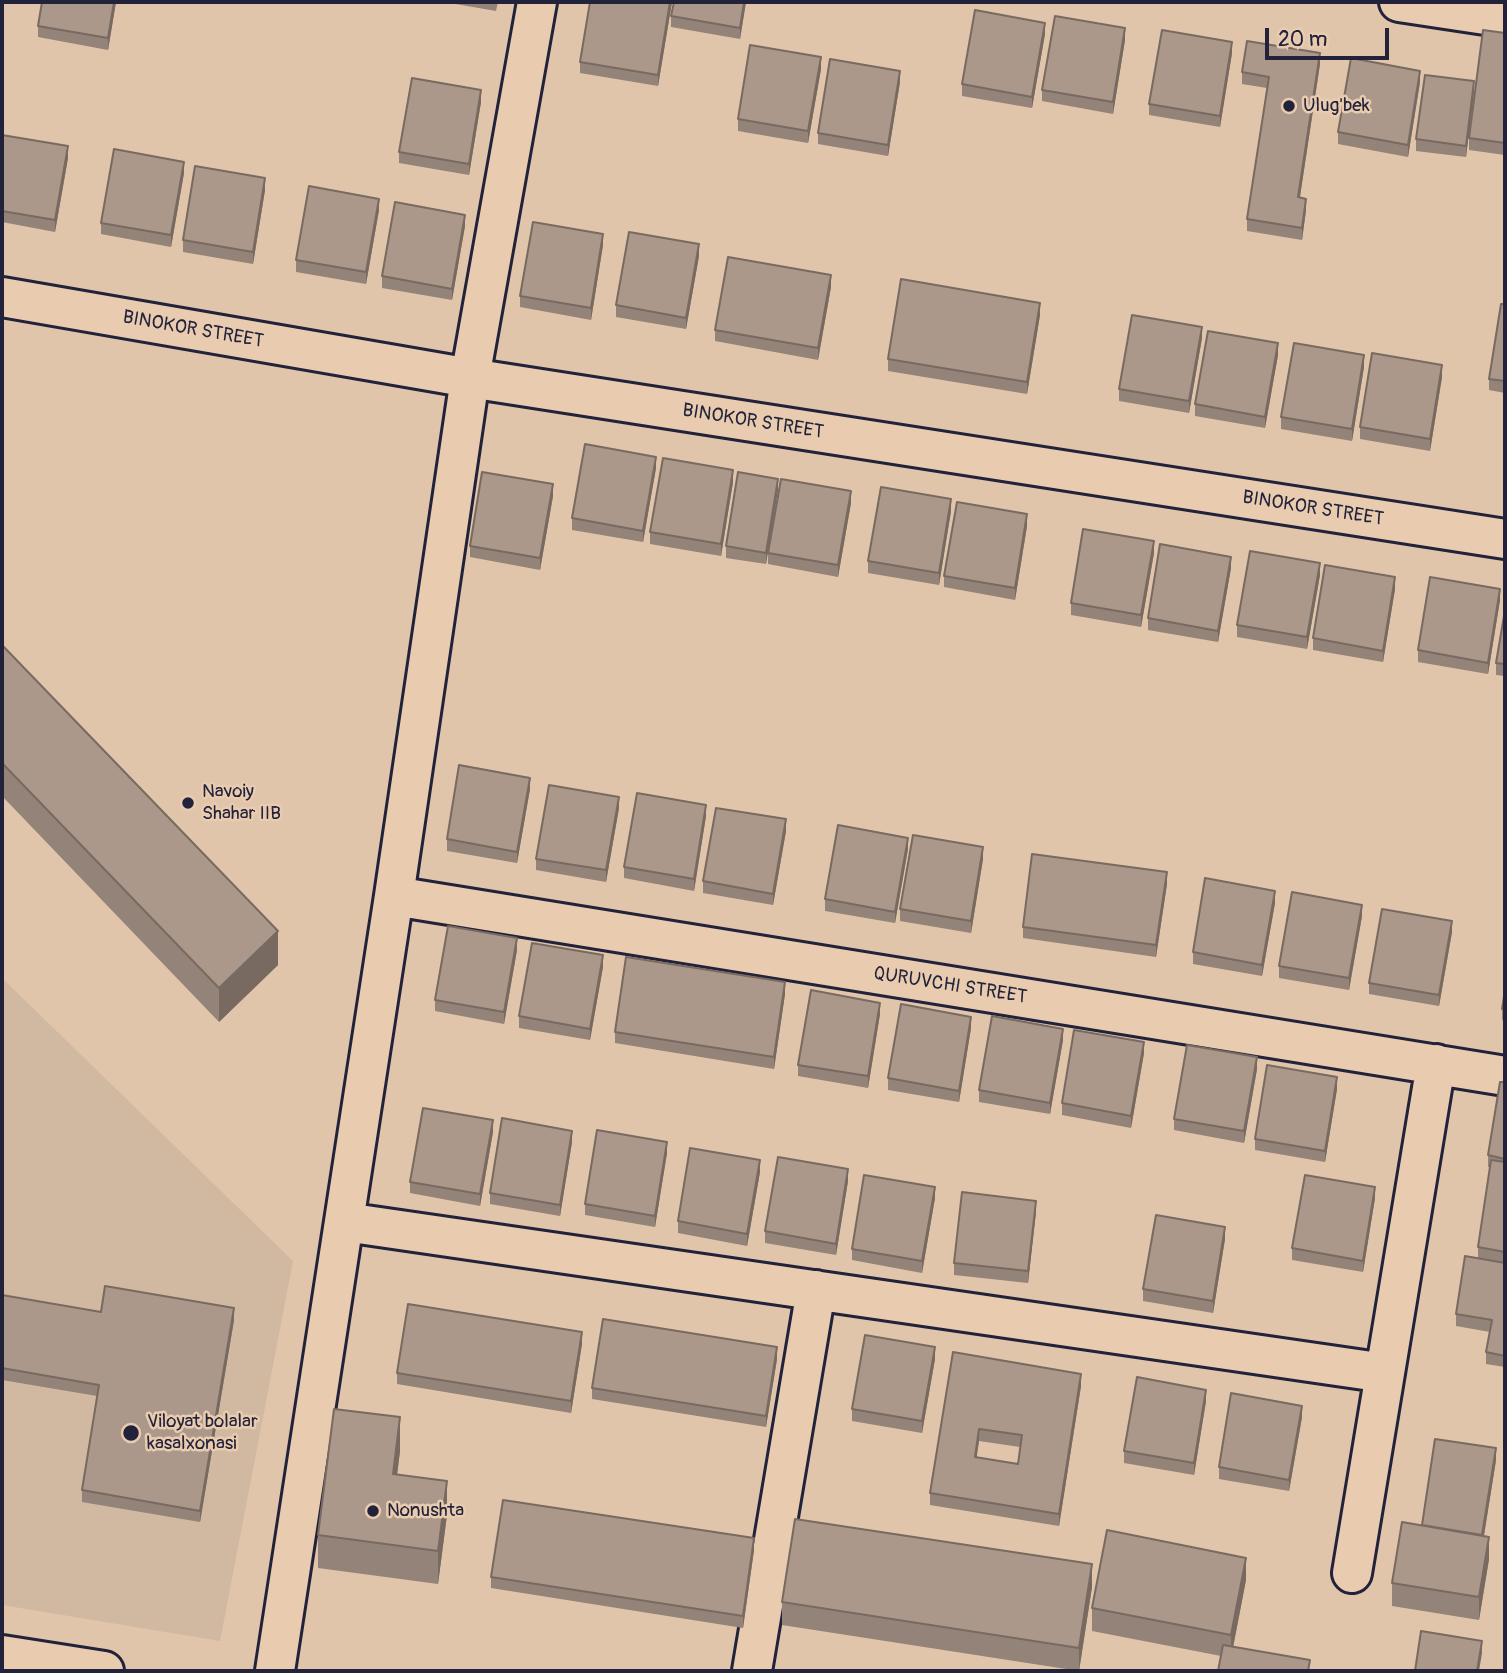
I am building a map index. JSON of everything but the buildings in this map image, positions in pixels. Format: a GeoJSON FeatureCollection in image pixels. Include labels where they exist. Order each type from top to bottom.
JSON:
{"type":"FeatureCollection","features":[{"type":"Feature","properties":{"kind":"street"},"geometry":{"type":"LineString","coordinates":[[275,1671],[345,1222],[470,378],[537,2]]}},
{"type":"Feature","properties":{"kind":"street"},"geometry":{"type":"LineString","coordinates":[[1399,2],[1505,19]]}},
{"type":"Feature","properties":{"kind":"street","name":"BINOKOR STREET"},"geometry":{"type":"LineString","coordinates":[[2,297],[470,378],[1505,539]]}},
{"type":"Feature","properties":{"kind":"street","name":"QURUVCHI STREET"},"geometry":{"type":"LineString","coordinates":[[394,896],[1505,1076]]}},
{"type":"Feature","properties":{"kind":"street"},"geometry":{"type":"LineString","coordinates":[[1352,1573],[1436,1065]]}},
{"type":"Feature","properties":{"kind":"street"},"geometry":{"type":"LineString","coordinates":[[345,1222],[1385,1373]]}},
{"type":"Feature","properties":{"kind":"street"},"geometry":{"type":"LineString","coordinates":[[752,1671],[816,1290]]}},
{"type":"Feature","properties":{"kind":"street"},"geometry":{"type":"LineString","coordinates":[[2,1655],[104,1671]]}},
{"type":"Feature","properties":{"kind":"shaded area","name":"Viloyat bolalar kasalxonasi"},"geometry":{"type":"Polygon","coordinates":[[[2,978],[293,1261],[220,1641],[2,1605],[2,978]]]}},
{"type":"Feature","properties":{"kind":"place","name":"Ulug'bek"},"geometry":{"type":"Point","coordinates":[1289,106]}},
{"type":"Feature","properties":{"kind":"place","name":"Navoiy Shahar IIB"},"geometry":{"type":"Point","coordinates":[188,803]}},
{"type":"Feature","properties":{"kind":"place","name":"Viloyat bolalar kasalxonasi"},"geometry":{"type":"Point","coordinates":[131,1433]}},
{"type":"Feature","properties":{"kind":"place","name":"Nonushta"},"geometry":{"type":"Point","coordinates":[373,1511]}}]}
